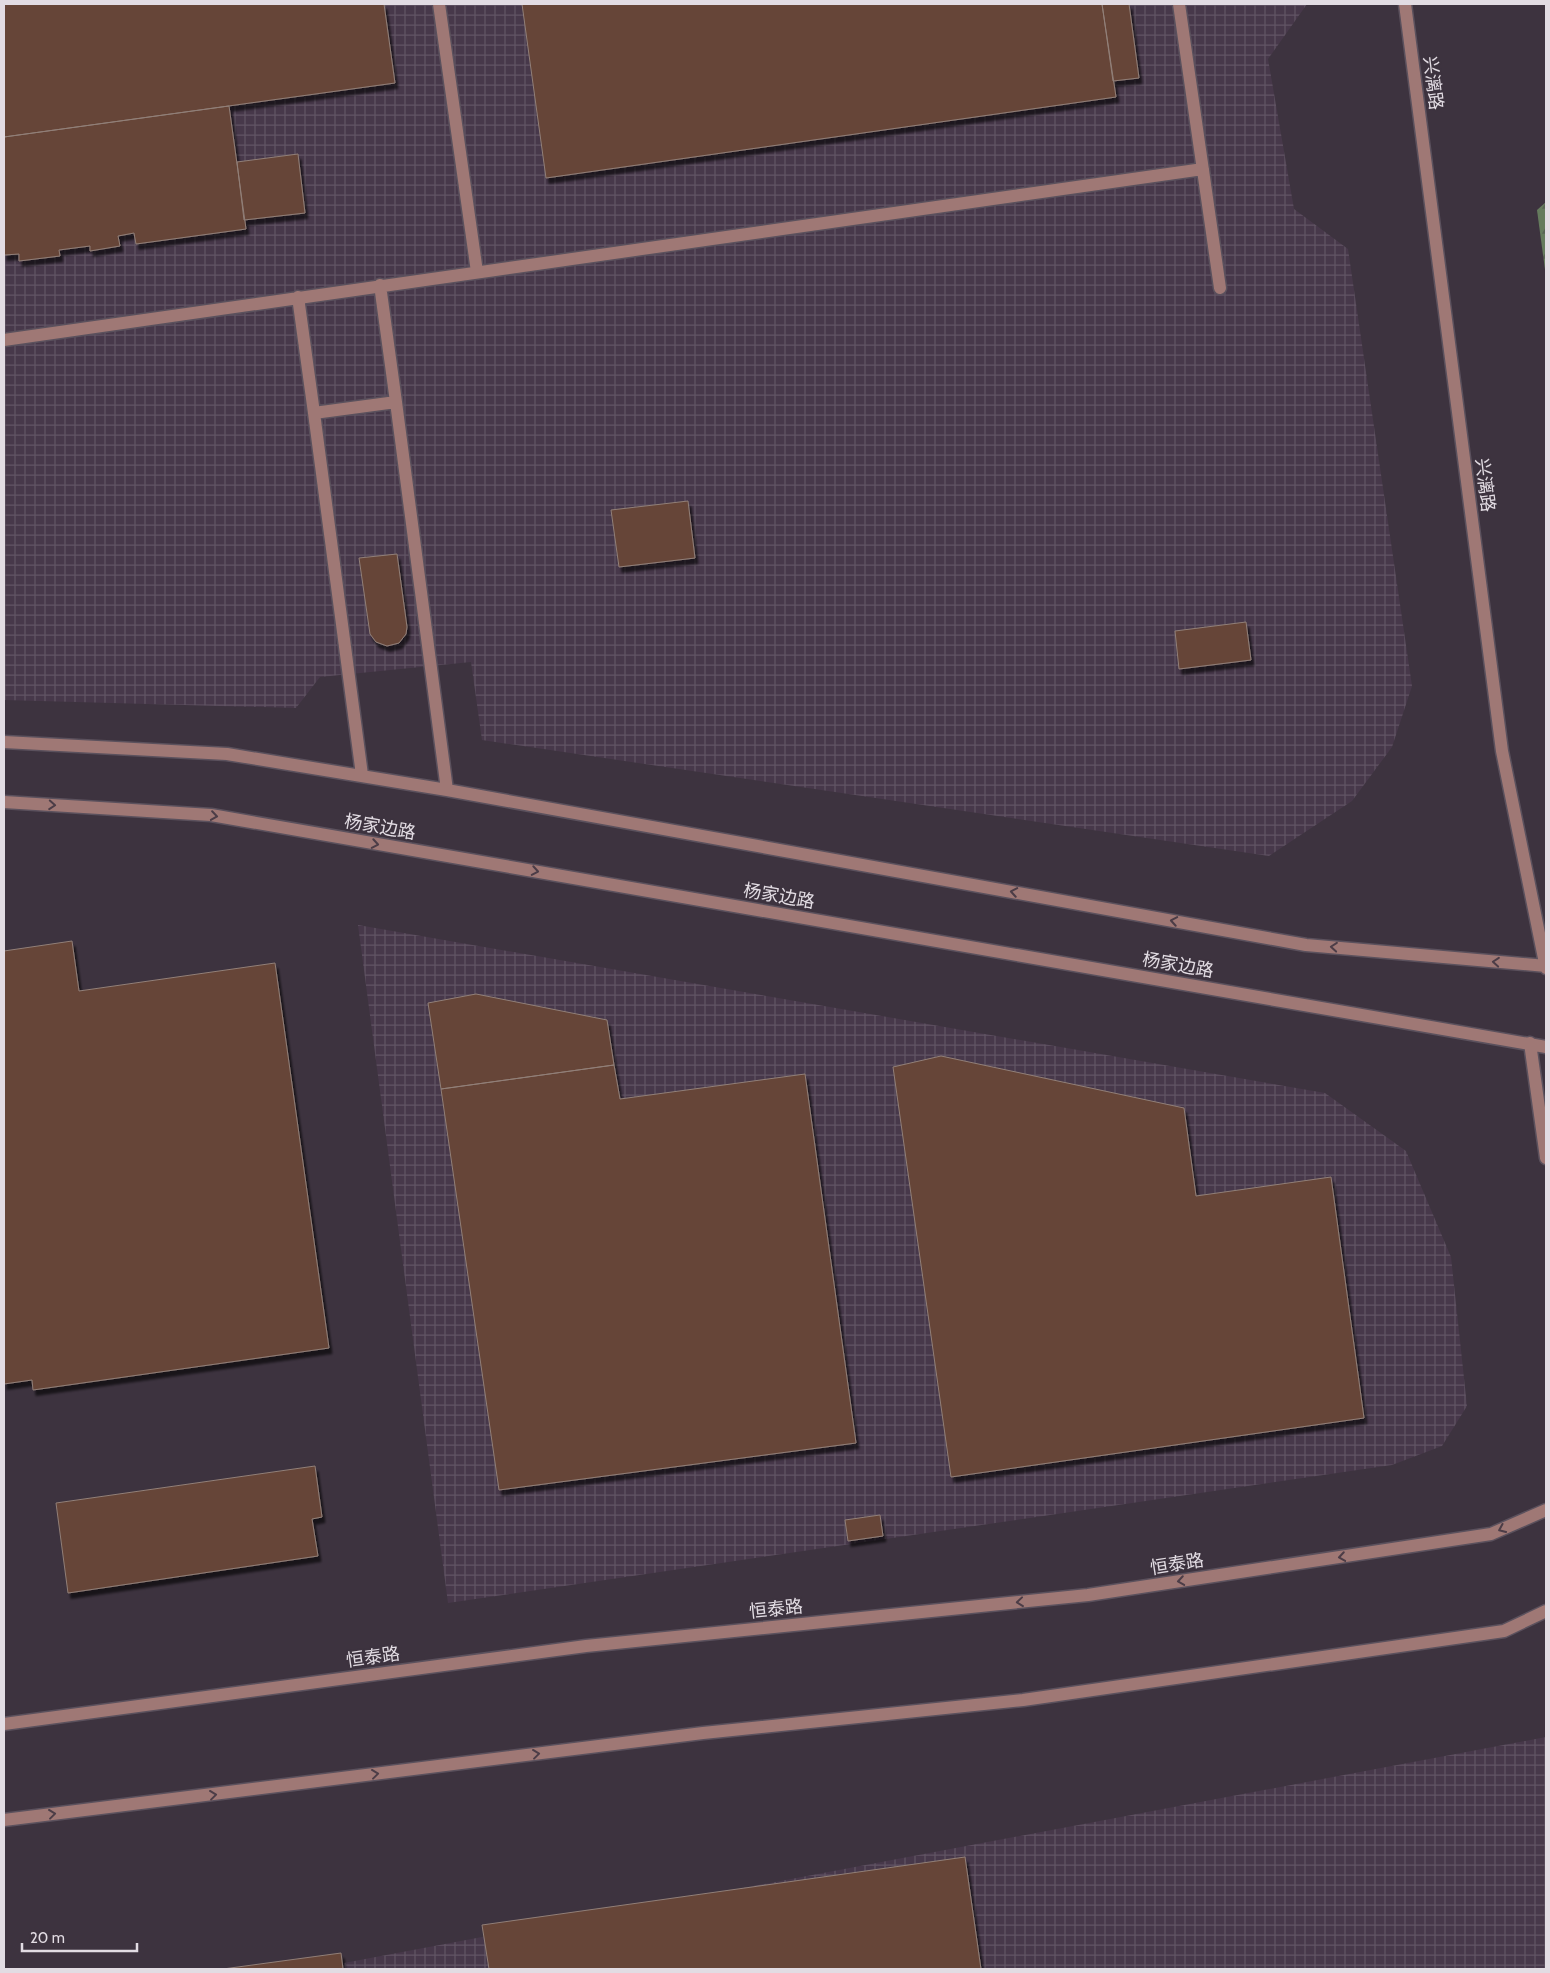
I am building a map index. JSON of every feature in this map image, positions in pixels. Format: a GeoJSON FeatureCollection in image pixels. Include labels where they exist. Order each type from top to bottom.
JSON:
{"type":"FeatureCollection","features":[{"type":"Feature","properties":{"kind":"street"},"geometry":{"type":"LineString","coordinates":[[439,4],[477,272]]}},
{"type":"Feature","properties":{"kind":"street"},"geometry":{"type":"LineString","coordinates":[[1179,4],[1220,288]]}},
{"type":"Feature","properties":{"kind":"street","name":"兴漓路"},"geometry":{"type":"LineString","coordinates":[[1405,4],[1502,751],[1546,967]]}},
{"type":"Feature","properties":{"kind":"street"},"geometry":{"type":"LineString","coordinates":[[4,340],[1202,169]]}},
{"type":"Feature","properties":{"kind":"street"},"geometry":{"type":"LineString","coordinates":[[380,285],[447,790]]}},
{"type":"Feature","properties":{"kind":"street"},"geometry":{"type":"LineString","coordinates":[[298,298],[362,775]]}},
{"type":"Feature","properties":{"kind":"street"},"geometry":{"type":"LineString","coordinates":[[314,413],[396,402]]}},
{"type":"Feature","properties":{"kind":"street"},"geometry":{"type":"LineString","coordinates":[[4,742],[227,754],[447,790],[1306,945],[1546,967]]}},
{"type":"Feature","properties":{"kind":"street","name":"杨家边路"},"geometry":{"type":"LineString","coordinates":[[4,802],[211,815],[1546,1047]]}},
{"type":"Feature","properties":{"kind":"street"},"geometry":{"type":"LineString","coordinates":[[1530,1043],[1546,1158]]}},
{"type":"Feature","properties":{"kind":"street","name":"恒泰路"},"geometry":{"type":"LineString","coordinates":[[4,1724],[586,1646],[1088,1595],[1491,1534],[1546,1510]]}},
{"type":"Feature","properties":{"kind":"street"},"geometry":{"type":"LineString","coordinates":[[4,1820],[703,1733],[1023,1700],[1504,1631],[1546,1611]]}},
{"type":"Feature","properties":{"kind":"shaded area"},"geometry":{"type":"Polygon","coordinates":[[[4,4],[1307,4],[1268,59],[1294,209],[1348,249],[1412,686],[1392,747],[1352,801],[1269,856],[482,740],[471,662],[320,677],[296,708],[4,700],[4,4]]]}},
{"type":"Feature","properties":{"kind":"shaded area"},"geometry":{"type":"Polygon","coordinates":[[[358,925],[1325,1093],[1406,1151],[1451,1257],[1467,1406],[1442,1446],[1392,1465],[448,1603],[358,925]]]}},
{"type":"Feature","properties":{"kind":"shaded area"},"geometry":{"type":"Polygon","coordinates":[[[1546,1737],[1546,1969],[312,1969],[1546,1737]]]}},
{"type":"Feature","properties":{"kind":"green space"},"geometry":{"type":"Polygon","coordinates":[[[1546,202],[1546,277],[1537,210],[1546,202]]]}},
{"type":"Feature","properties":{"kind":"building"},"geometry":{"type":"Polygon","coordinates":[[[4,4],[384,4],[395,83],[4,137],[4,4]]]}},
{"type":"Feature","properties":{"kind":"building"},"geometry":{"type":"Polygon","coordinates":[[[522,4],[1102,4],[1116,97],[546,178],[522,4]]]}},
{"type":"Feature","properties":{"kind":"building"},"geometry":{"type":"Polygon","coordinates":[[[1102,4],[1129,4],[1139,78],[1113,81],[1102,4]]]}},
{"type":"Feature","properties":{"kind":"building"},"geometry":{"type":"Polygon","coordinates":[[[229,106],[246,229],[136,244],[134,233],[118,236],[120,246],[90,251],[90,246],[59,250],[60,256],[19,261],[19,254],[4,255],[4,137],[229,106]]]}},
{"type":"Feature","properties":{"kind":"building"},"geometry":{"type":"Polygon","coordinates":[[[298,154],[305,213],[244,220],[237,162],[298,154]]]}},
{"type":"Feature","properties":{"kind":"building"},"geometry":{"type":"Polygon","coordinates":[[[688,501],[695,558],[619,567],[611,510],[688,501]]]}},
{"type":"Feature","properties":{"kind":"building"},"geometry":{"type":"Polygon","coordinates":[[[397,554],[407,627],[406,634],[399,643],[387,646],[376,642],[370,634],[359,558],[397,554]]]}},
{"type":"Feature","properties":{"kind":"building"},"geometry":{"type":"Polygon","coordinates":[[[1246,622],[1251,660],[1179,669],[1175,631],[1246,622]]]}},
{"type":"Feature","properties":{"kind":"building"},"geometry":{"type":"Polygon","coordinates":[[[72,941],[79,991],[275,963],[329,1348],[33,1390],[32,1380],[4,1384],[4,951],[72,941]]]}},
{"type":"Feature","properties":{"kind":"building"},"geometry":{"type":"Polygon","coordinates":[[[476,994],[607,1020],[614,1065],[441,1089],[428,1003],[476,994]]]}},
{"type":"Feature","properties":{"kind":"building"},"geometry":{"type":"Polygon","coordinates":[[[941,1056],[1184,1108],[1196,1196],[1331,1177],[1364,1418],[951,1477],[893,1067],[941,1056]]]}},
{"type":"Feature","properties":{"kind":"building"},"geometry":{"type":"Polygon","coordinates":[[[614,1065],[620,1099],[805,1074],[856,1443],[499,1490],[441,1089],[614,1065]]]}},
{"type":"Feature","properties":{"kind":"building"},"geometry":{"type":"Polygon","coordinates":[[[315,1466],[322,1517],[312,1519],[318,1556],[68,1593],[56,1503],[315,1466]]]}},
{"type":"Feature","properties":{"kind":"building"},"geometry":{"type":"Polygon","coordinates":[[[880,1515],[883,1536],[848,1541],[845,1520],[880,1515]]]}},
{"type":"Feature","properties":{"kind":"building"},"geometry":{"type":"Polygon","coordinates":[[[965,1857],[981,1969],[489,1969],[482,1925],[965,1857]]]}},
{"type":"Feature","properties":{"kind":"building"},"geometry":{"type":"Polygon","coordinates":[[[341,1953],[343,1969],[223,1969],[341,1953]]]}}]}
